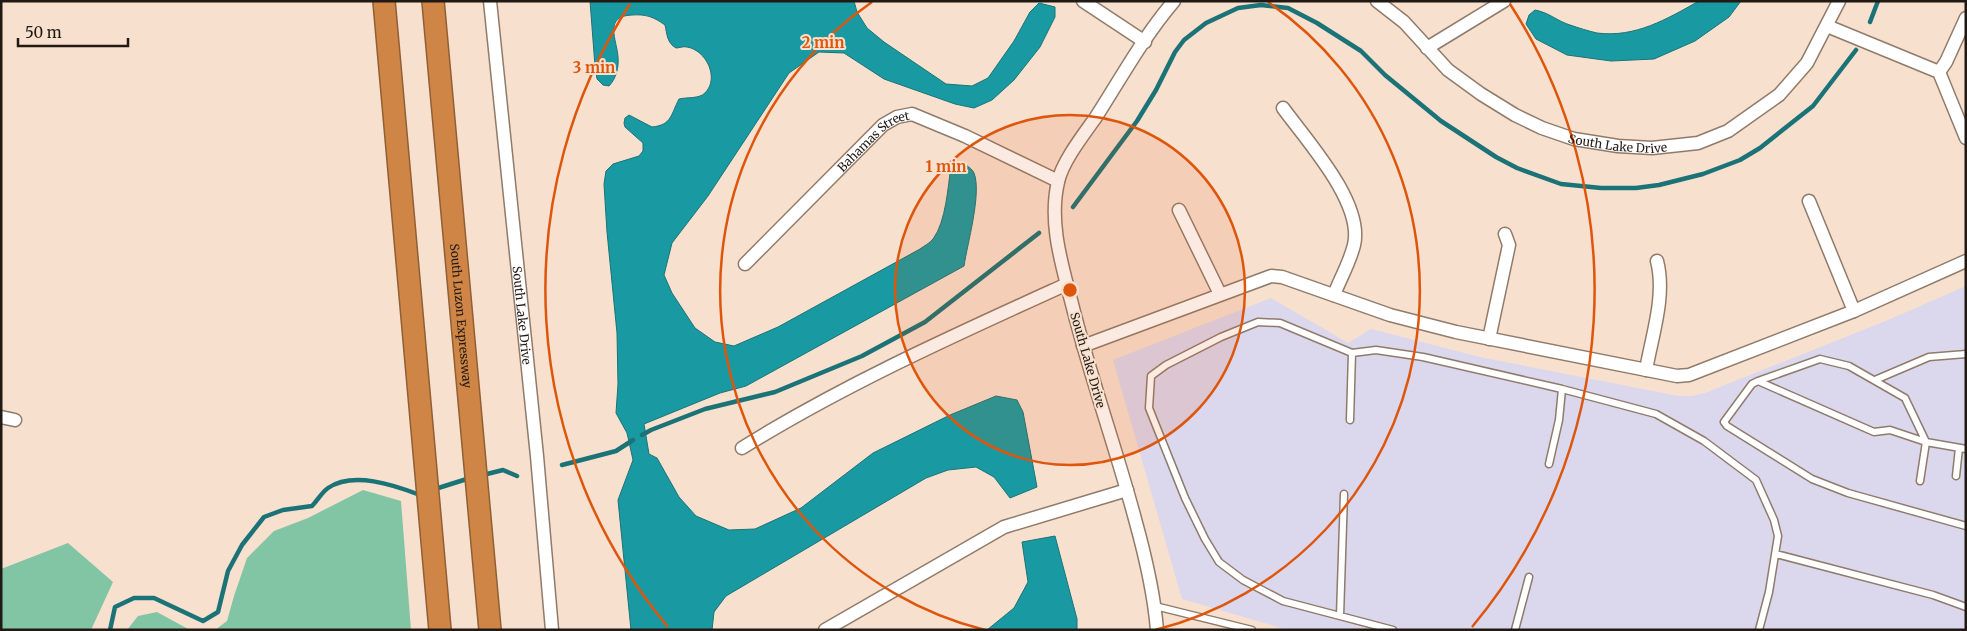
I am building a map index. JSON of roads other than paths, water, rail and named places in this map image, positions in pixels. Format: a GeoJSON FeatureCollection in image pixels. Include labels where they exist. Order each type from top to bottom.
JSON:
{"type":"FeatureCollection","features":[{"type":"Feature","properties":{"kind":"highway"},"geometry":{"type":"LineString","coordinates":[[384,1],[427,466],[440,630]]}},
{"type":"Feature","properties":{"kind":"highway","name":"South Luzon Expressway"},"geometry":{"type":"LineString","coordinates":[[433,1],[490,630]]}},
{"type":"Feature","properties":{"kind":"street","name":"South Lake Drive"},"geometry":{"type":"LineString","coordinates":[[490,1],[537,456],[552,630]]}},
{"type":"Feature","properties":{"kind":"street"},"geometry":{"type":"LineString","coordinates":[[1083,1],[1145,42]]}},
{"type":"Feature","properties":{"kind":"street","name":"South Lake Drive"},"geometry":{"type":"LineString","coordinates":[[1157,630],[1155,606],[1144,552],[1127,490],[1082,346],[1059,254],[1054,218],[1058,181],[1070,155],[1174,1]]}},
{"type":"Feature","properties":{"kind":"street","name":"South Lake Drive"},"geometry":{"type":"LineString","coordinates":[[1378,1],[1404,22],[1448,70],[1481,94],[1542,128],[1574,139],[1618,146],[1652,148],[1698,143],[1728,131],[1779,95],[1806,63],[1839,1]]}},
{"type":"Feature","properties":{"kind":"street"},"geometry":{"type":"LineString","coordinates":[[1427,48],[1504,1]]}},
{"type":"Feature","properties":{"kind":"street"},"geometry":{"type":"LineString","coordinates":[[1939,72],[1946,62],[1966,18]]}},
{"type":"Feature","properties":{"kind":"street"},"geometry":{"type":"LineString","coordinates":[[1827,26],[1939,72],[1966,138]]}},
{"type":"Feature","properties":{"kind":"street"},"geometry":{"type":"LineString","coordinates":[[1283,108],[1336,181],[1350,204],[1356,227],[1354,246],[1334,295]]}},
{"type":"Feature","properties":{"kind":"street","name":"Bahamas Street"},"geometry":{"type":"LineString","coordinates":[[745,264],[883,125],[897,117],[912,114],[965,136],[1058,181]]}},
{"type":"Feature","properties":{"kind":"street"},"geometry":{"type":"LineString","coordinates":[[1809,202],[1854,311]]}},
{"type":"Feature","properties":{"kind":"street"},"geometry":{"type":"LineString","coordinates":[[1179,210],[1220,294]]}},
{"type":"Feature","properties":{"kind":"street"},"geometry":{"type":"LineString","coordinates":[[1489,339],[1509,245],[1506,234]]}},
{"type":"Feature","properties":{"kind":"street"},"geometry":{"type":"LineString","coordinates":[[1646,370],[1660,293],[1661,274],[1657,261]]}},
{"type":"Feature","properties":{"kind":"street"},"geometry":{"type":"LineString","coordinates":[[1082,346],[1271,276],[1282,277],[1390,315],[1489,339],[1677,376],[1689,375],[1854,311],[1966,261]]}},
{"type":"Feature","properties":{"kind":"street"},"geometry":{"type":"LineString","coordinates":[[742,448],[786,421],[908,358],[1067,284]]}},
{"type":"Feature","properties":{"kind":"street"},"geometry":{"type":"LineString","coordinates":[[1,417],[15,420]]}},
{"type":"Feature","properties":{"kind":"street"},"geometry":{"type":"LineString","coordinates":[[825,630],[1004,527],[1127,490]]}},
{"type":"Feature","properties":{"kind":"lane"},"geometry":{"type":"LineString","coordinates":[[1393,630],[1283,601],[1243,580],[1219,562],[1204,540],[1149,408],[1151,376],[1166,365],[1213,341],[1258,322],[1280,323],[1352,353],[1376,350],[1423,357],[1562,389],[1656,414],[1704,441],[1756,480],[1774,520],[1778,536],[1760,630]]}},
{"type":"Feature","properties":{"kind":"lane"},"geometry":{"type":"LineString","coordinates":[[1350,420],[1352,353]]}},
{"type":"Feature","properties":{"kind":"lane"},"geometry":{"type":"LineString","coordinates":[[1875,380],[1929,357],[1966,354]]}},
{"type":"Feature","properties":{"kind":"lane"},"geometry":{"type":"LineString","coordinates":[[1920,481],[1926,442],[1905,398],[1849,366],[1820,359],[1758,381],[1752,384],[1724,422],[1726,426],[1812,479],[1848,493],[1966,526]]}},
{"type":"Feature","properties":{"kind":"lane"},"geometry":{"type":"LineString","coordinates":[[1758,381],[1874,432],[1890,430],[1926,442],[1963,449],[1956,476]]}},
{"type":"Feature","properties":{"kind":"lane"},"geometry":{"type":"LineString","coordinates":[[1549,464],[1559,420],[1562,389]]}},
{"type":"Feature","properties":{"kind":"lane"},"geometry":{"type":"LineString","coordinates":[[1340,616],[1344,494]]}},
{"type":"Feature","properties":{"kind":"lane"},"geometry":{"type":"LineString","coordinates":[[1776,554],[1933,595],[1966,606]]}},
{"type":"Feature","properties":{"kind":"lane"},"geometry":{"type":"LineString","coordinates":[[1515,630],[1528,577]]}},
{"type":"Feature","properties":{"kind":"lane"},"geometry":{"type":"LineString","coordinates":[[1155,606],[1252,630]]}},
{"type":"Feature","properties":{"kind":"water"},"geometry":{"type":"Polygon","coordinates":[[[590,1],[854,1],[857,12],[867,28],[884,42],[946,84],[972,86],[988,78],[1014,41],[1030,12],[1039,3],[1055,7],[1055,17],[1040,47],[1014,80],[992,100],[974,108],[955,104],[884,79],[844,53],[819,52],[789,73],[708,196],[672,243],[664,275],[672,293],[695,328],[715,342],[734,346],[778,327],[920,249],[933,239],[941,223],[946,204],[951,166],[966,165],[974,173],[976,193],[964,266],[746,386],[720,393],[644,424],[649,454],[657,458],[679,497],[696,516],[729,530],[755,529],[801,508],[873,453],[950,415],[996,396],[1017,400],[1023,412],[1037,487],[1010,498],[994,477],[976,467],[948,470],[926,478],[726,596],[714,612],[712,630],[631,630],[618,500],[633,460],[627,433],[616,413],[618,384],[617,333],[604,184],[606,171],[613,164],[639,156],[643,151],[643,143],[625,127],[625,118],[629,115],[652,127],[664,124],[670,118],[679,99],[696,97],[705,93],[709,87],[711,73],[709,66],[700,53],[687,47],[676,48],[671,44],[665,25],[642,15],[623,16],[617,20],[614,30],[618,57],[614,80],[609,86],[603,85],[597,79],[590,1]]]}},
{"type":"Feature","properties":{"kind":"water"},"geometry":{"type":"Polygon","coordinates":[[[1699,1],[1741,1],[1729,17],[1695,41],[1654,59],[1611,61],[1567,55],[1536,39],[1526,24],[1529,15],[1535,10],[1565,23],[1597,33],[1624,33],[1650,26],[1699,1]]]}},
{"type":"Feature","properties":{"kind":"water"},"geometry":{"type":"Polygon","coordinates":[[[1055,536],[1077,619],[1077,630],[987,630],[1014,608],[1028,582],[1022,542],[1055,536]]]}},
{"type":"Feature","properties":{"kind":"waterway"},"geometry":{"type":"LineString","coordinates":[[1870,22],[1878,1]]}},
{"type":"Feature","properties":{"kind":"waterway"},"geometry":{"type":"LineString","coordinates":[[1073,207],[1137,121],[1156,90],[1175,52],[1184,40],[1206,23],[1238,8],[1261,5],[1288,8],[1317,23],[1361,51],[1385,75],[1441,121],[1496,157],[1517,168],[1561,184],[1601,188],[1636,188],[1659,185],[1703,174],[1740,160],[1760,148],[1813,106],[1856,50]]}},
{"type":"Feature","properties":{"kind":"waterway"},"geometry":{"type":"LineString","coordinates":[[642,435],[705,409],[775,392],[862,356],[925,322],[1039,233]]}},
{"type":"Feature","properties":{"kind":"waterway"},"geometry":{"type":"LineString","coordinates":[[562,465],[616,451],[633,440]]}},
{"type":"Feature","properties":{"kind":"waterway"},"geometry":{"type":"LineString","coordinates":[[483,475],[503,470],[517,476]]}},
{"type":"Feature","properties":{"kind":"waterway"},"geometry":{"type":"LineString","coordinates":[[432,490],[470,478]]}},
{"type":"Feature","properties":{"kind":"waterway"},"geometry":{"type":"LineString","coordinates":[[110,630],[115,607],[134,598],[154,598],[203,621],[218,612],[228,571],[242,545],[264,517],[283,510],[312,506],[328,488],[338,483],[361,480],[374,481],[420,495],[423,494]]}}]}
